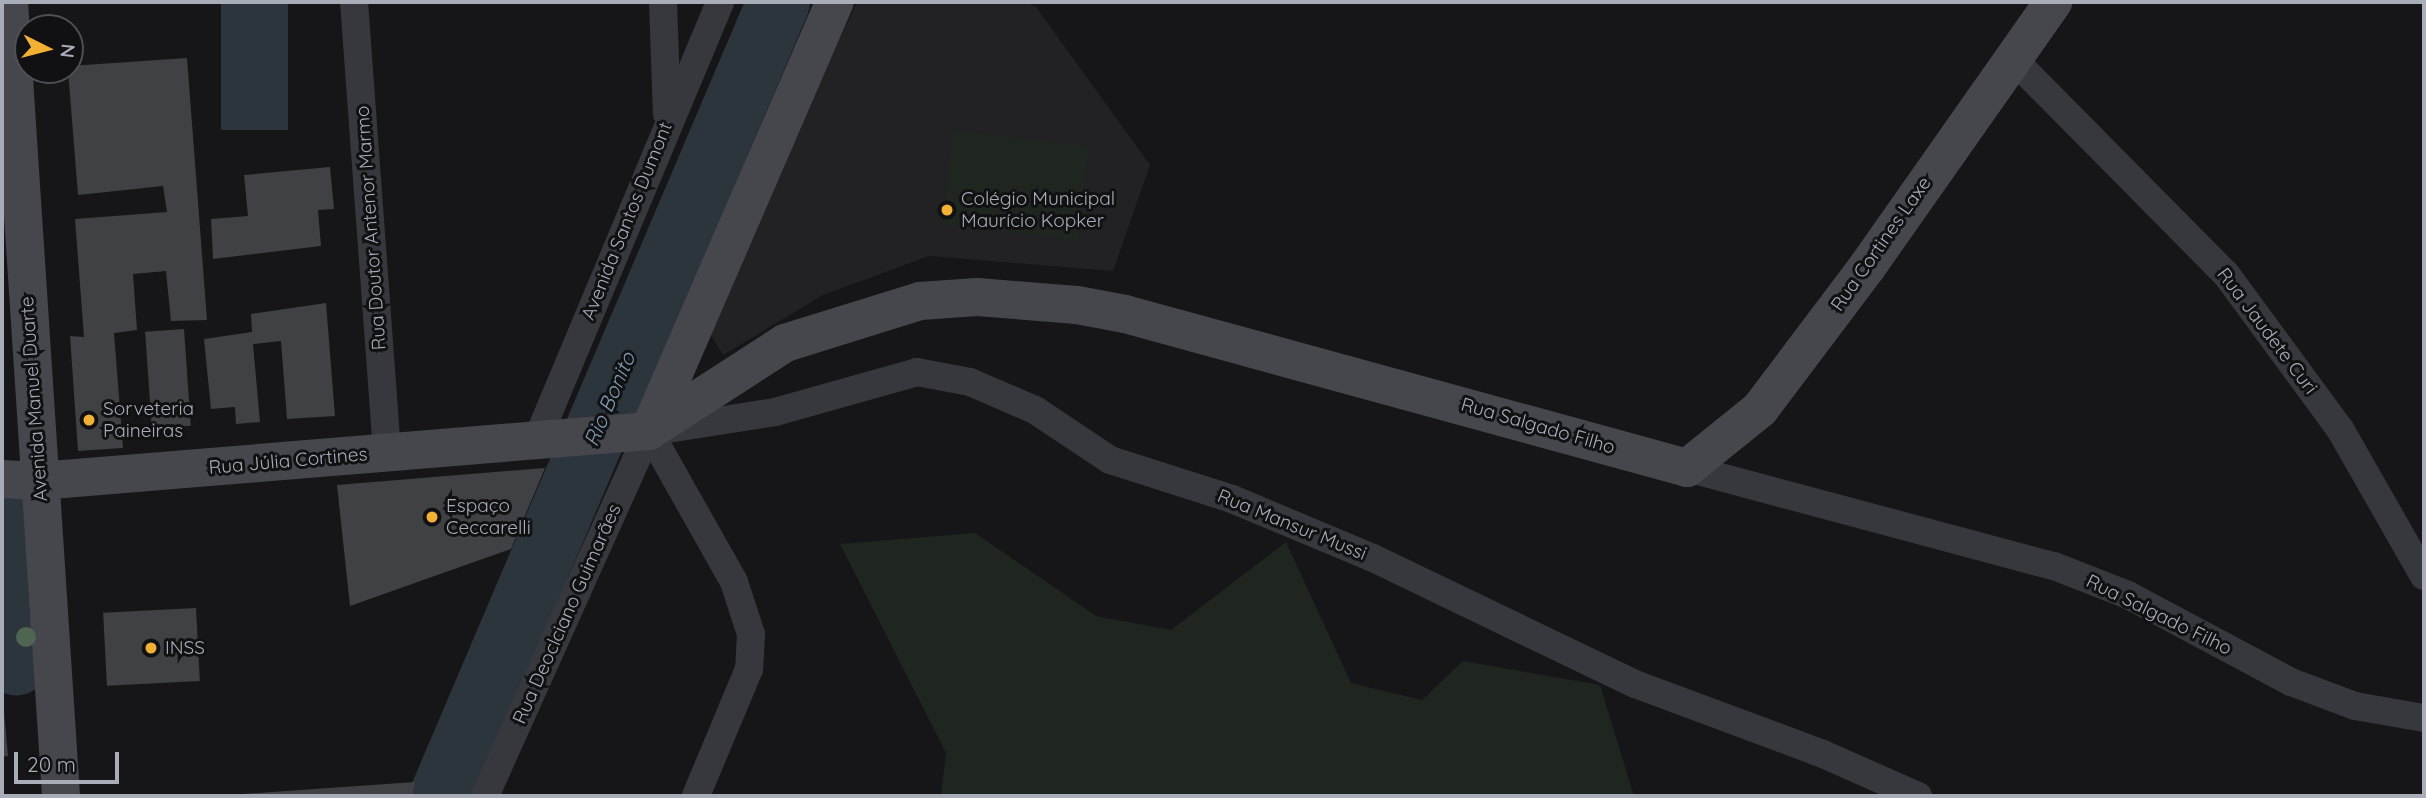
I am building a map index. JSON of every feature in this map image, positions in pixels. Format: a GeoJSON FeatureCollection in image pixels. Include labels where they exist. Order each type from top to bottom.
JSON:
{"type":"FeatureCollection","features":[{"type":"Feature","properties":{"kind":"street","name":"Avenida Manuel Duarte"},"geometry":{"type":"LineString","coordinates":[[9,2],[61,796]]}},
{"type":"Feature","properties":{"kind":"street","name":"Rua Doutor Antenor Marmo"},"geometry":{"type":"LineString","coordinates":[[354,2],[387,453]]}},
{"type":"Feature","properties":{"kind":"street"},"geometry":{"type":"LineString","coordinates":[[663,2],[668,123]]}},
{"type":"Feature","properties":{"kind":"street","name":"Avenida Santos Dumont"},"geometry":{"type":"LineString","coordinates":[[537,440],[720,2]]}},
{"type":"Feature","properties":{"kind":"street"},"geometry":{"type":"LineString","coordinates":[[696,796],[749,669],[751,634],[734,582],[649,431],[835,2]]}},
{"type":"Feature","properties":{"kind":"street","name":"Rua Cortines Laxe"},"geometry":{"type":"LineString","coordinates":[[1687,468],[1760,409],[1867,267],[2011,57],[2053,2]]}},
{"type":"Feature","properties":{"kind":"street","name":"Rua Jaudete Curi"},"geometry":{"type":"LineString","coordinates":[[2011,57],[2226,274],[2340,429],[2424,576]]}},
{"type":"Feature","properties":{"kind":"street","name":"Rua Salgado Filho"},"geometry":{"type":"LineString","coordinates":[[649,431],[785,343],[920,302],[977,297],[1077,305],[1125,314],[2054,566],[2128,596],[2291,682],[2355,706],[2424,718]]}},
{"type":"Feature","properties":{"kind":"street","name":"Rua Mansur Mussi"},"geometry":{"type":"LineString","coordinates":[[649,431],[775,411],[917,372],[970,382],[1035,410],[1111,460],[1232,499],[1373,558],[1635,684],[1823,754],[1918,796]]}},
{"type":"Feature","properties":{"kind":"street","name":"Rua Júlia Cortines"},"geometry":{"type":"LineString","coordinates":[[2,479],[39,481],[649,431]]}},
{"type":"Feature","properties":{"kind":"street","name":"Rua Deoclciano Guimarães"},"geometry":{"type":"LineString","coordinates":[[485,796],[649,431]]}},
{"type":"Feature","properties":{"kind":"shaded area"},"geometry":{"type":"Polygon","coordinates":[[[221,2],[288,2],[288,130],[221,130],[221,2]]]}},
{"type":"Feature","properties":{"kind":"shaded area","name":"Colégio Municipal Maurício Kopker"},"geometry":{"type":"Polygon","coordinates":[[[857,2],[1024,2],[1036,7],[1150,165],[1113,271],[929,256],[823,295],[723,355],[705,325],[857,2]]]}},
{"type":"Feature","properties":{"kind":"shaded area"},"geometry":{"type":"Polygon","coordinates":[[[953,130],[1089,147],[1078,240],[942,223],[953,130]]]}},
{"type":"Feature","properties":{"kind":"shaded area"},"geometry":{"type":"Polygon","coordinates":[[[975,533],[1096,616],[1171,630],[1286,542],[1351,683],[1422,700],[1463,661],[1600,685],[1634,796],[941,796],[946,753],[840,544],[975,533]]]}},
{"type":"Feature","properties":{"kind":"building"},"geometry":{"type":"Polygon","coordinates":[[[187,58],[207,320],[171,321],[166,271],[133,274],[137,330],[114,333],[123,448],[78,451],[70,336],[84,337],[75,219],[167,212],[163,186],[78,195],[69,84],[84,84],[84,65],[187,58]]]}},
{"type":"Feature","properties":{"kind":"building"},"geometry":{"type":"Polygon","coordinates":[[[330,167],[334,209],[318,210],[321,246],[213,259],[211,219],[248,216],[244,175],[330,167]]]}},
{"type":"Feature","properties":{"kind":"building"},"geometry":{"type":"Polygon","coordinates":[[[326,303],[335,416],[287,419],[281,341],[253,344],[260,422],[236,424],[235,407],[211,409],[204,339],[252,332],[251,314],[326,303]]]}},
{"type":"Feature","properties":{"kind":"building"},"geometry":{"type":"Polygon","coordinates":[[[184,329],[191,426],[152,428],[145,332],[184,329]]]}},
{"type":"Feature","properties":{"kind":"building","name":"Espaço Ceccarelli"},"geometry":{"type":"Polygon","coordinates":[[[545,468],[511,549],[350,606],[337,485],[545,468]]]}},
{"type":"Feature","properties":{"kind":"building","name":"INSS"},"geometry":{"type":"Polygon","coordinates":[[[196,608],[200,681],[107,686],[103,613],[196,608]]]}},
{"type":"Feature","properties":{"kind":"building"},"geometry":{"type":"Polygon","coordinates":[[[2,689],[8,756],[2,757],[2,689]]]}},
{"type":"Feature","properties":{"kind":"building"},"geometry":{"type":"Polygon","coordinates":[[[415,782],[412,796],[242,796],[242,794],[415,782]]]}},
{"type":"Feature","properties":{"kind":"waterway","name":"Rio Bonito"},"geometry":{"type":"LineString","coordinates":[[440,796],[778,2]]}},
{"type":"Feature","properties":{"kind":"waterway","name":"Rio Bonito"},"geometry":{"type":"LineString","coordinates":[[4,511],[16,664]]}},
{"type":"Feature","properties":{"kind":"place","name":"Colégio Municipal Maurício Kopker"},"geometry":{"type":"Point","coordinates":[947,210]}},
{"type":"Feature","properties":{"kind":"place","name":"Sorveteria Paineiras"},"geometry":{"type":"Point","coordinates":[89,420]}},
{"type":"Feature","properties":{"kind":"place","name":"Espaço Ceccarelli"},"geometry":{"type":"Point","coordinates":[432,517]}},
{"type":"Feature","properties":{"kind":"place","name":"INSS"},"geometry":{"type":"Point","coordinates":[151,648]}}]}
